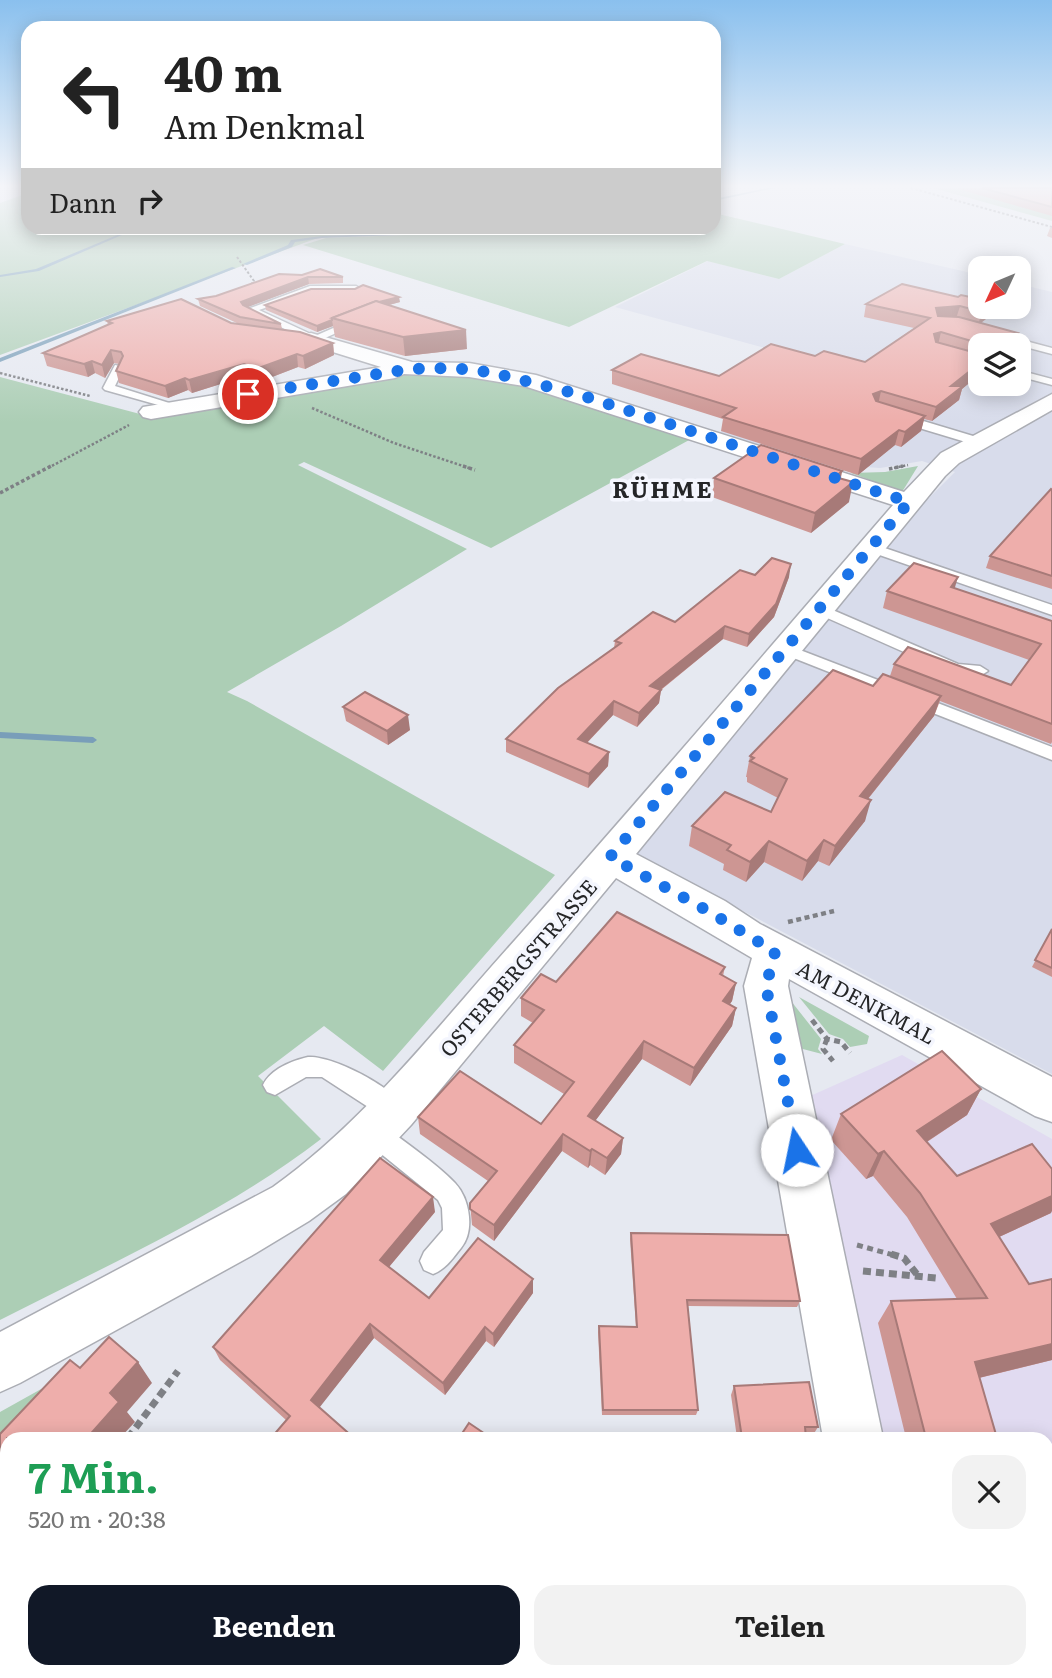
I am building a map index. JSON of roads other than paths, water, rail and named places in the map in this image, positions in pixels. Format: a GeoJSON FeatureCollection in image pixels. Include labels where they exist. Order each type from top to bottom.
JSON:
{"type":"FeatureCollection","features":[{"type":"Feature","properties":{"kind":"street"},"geometry":{"type":"LineString","coordinates":[[312,340],[411,369]]}},
{"type":"Feature","properties":{"kind":"street"},"geometry":{"type":"LineString","coordinates":[[151,412],[411,369],[469,370],[528,380],[909,502]]}},
{"type":"Feature","properties":{"kind":"street","name":"OSTERBERGSTRASSE"},"geometry":{"type":"LineString","coordinates":[[0,1363],[136,1292],[291,1204],[328,1177],[383,1121],[942,465],[1051,398]]}},
{"type":"Feature","properties":{"kind":"street","name":"AM DENKMAL"},"geometry":{"type":"LineString","coordinates":[[610,857],[710,912],[780,937],[1052,1101]]}},
{"type":"Feature","properties":{"kind":"street"},"geometry":{"type":"LineString","coordinates":[[780,937],[766,986],[852,1432]]}},
{"type":"Feature","properties":{"kind":"lane"},"geometry":{"type":"LineString","coordinates":[[250,310],[310,289],[356,289]]}},
{"type":"Feature","properties":{"kind":"lane"},"geometry":{"type":"LineString","coordinates":[[236,306],[309,335],[312,340]]}},
{"type":"Feature","properties":{"kind":"lane"},"geometry":{"type":"LineString","coordinates":[[275,335],[312,340],[369,316]]}},
{"type":"Feature","properties":{"kind":"lane"},"geometry":{"type":"LineString","coordinates":[[977,331],[1052,351]]}},
{"type":"Feature","properties":{"kind":"lane"},"geometry":{"type":"LineString","coordinates":[[119,367],[109,388],[176,407]]}},
{"type":"Feature","properties":{"kind":"lane"},"geometry":{"type":"LineString","coordinates":[[1031,383],[1051,398]]}},
{"type":"Feature","properties":{"kind":"lane"},"geometry":{"type":"LineString","coordinates":[[890,415],[979,442]]}},
{"type":"Feature","properties":{"kind":"lane"},"geometry":{"type":"LineString","coordinates":[[873,548],[1052,610]]}},
{"type":"Feature","properties":{"kind":"lane"},"geometry":{"type":"LineString","coordinates":[[821,610],[955,669],[980,671]]}},
{"type":"Feature","properties":{"kind":"lane"},"geometry":{"type":"LineString","coordinates":[[787,650],[1052,754]]}},
{"type":"Feature","properties":{"kind":"lane"},"geometry":{"type":"LineString","coordinates":[[275,1085],[301,1068],[314,1065],[330,1070],[383,1121],[447,1192],[455,1206],[456,1234],[433,1261]]}},
{"type":"Feature","properties":{"kind":"waterway"},"geometry":{"type":"LineString","coordinates":[[0,276],[46,266]]}},
{"type":"Feature","properties":{"kind":"waterway"},"geometry":{"type":"LineString","coordinates":[[0,360],[234,268]]}},
{"type":"Feature","properties":{"kind":"waterway"},"geometry":{"type":"LineString","coordinates":[[0,735],[93,740]]}},
{"type":"Feature","properties":{"kind":"district","name":"RÜHME"},"geometry":{"type":"Point","coordinates":[663,488]}}]}
